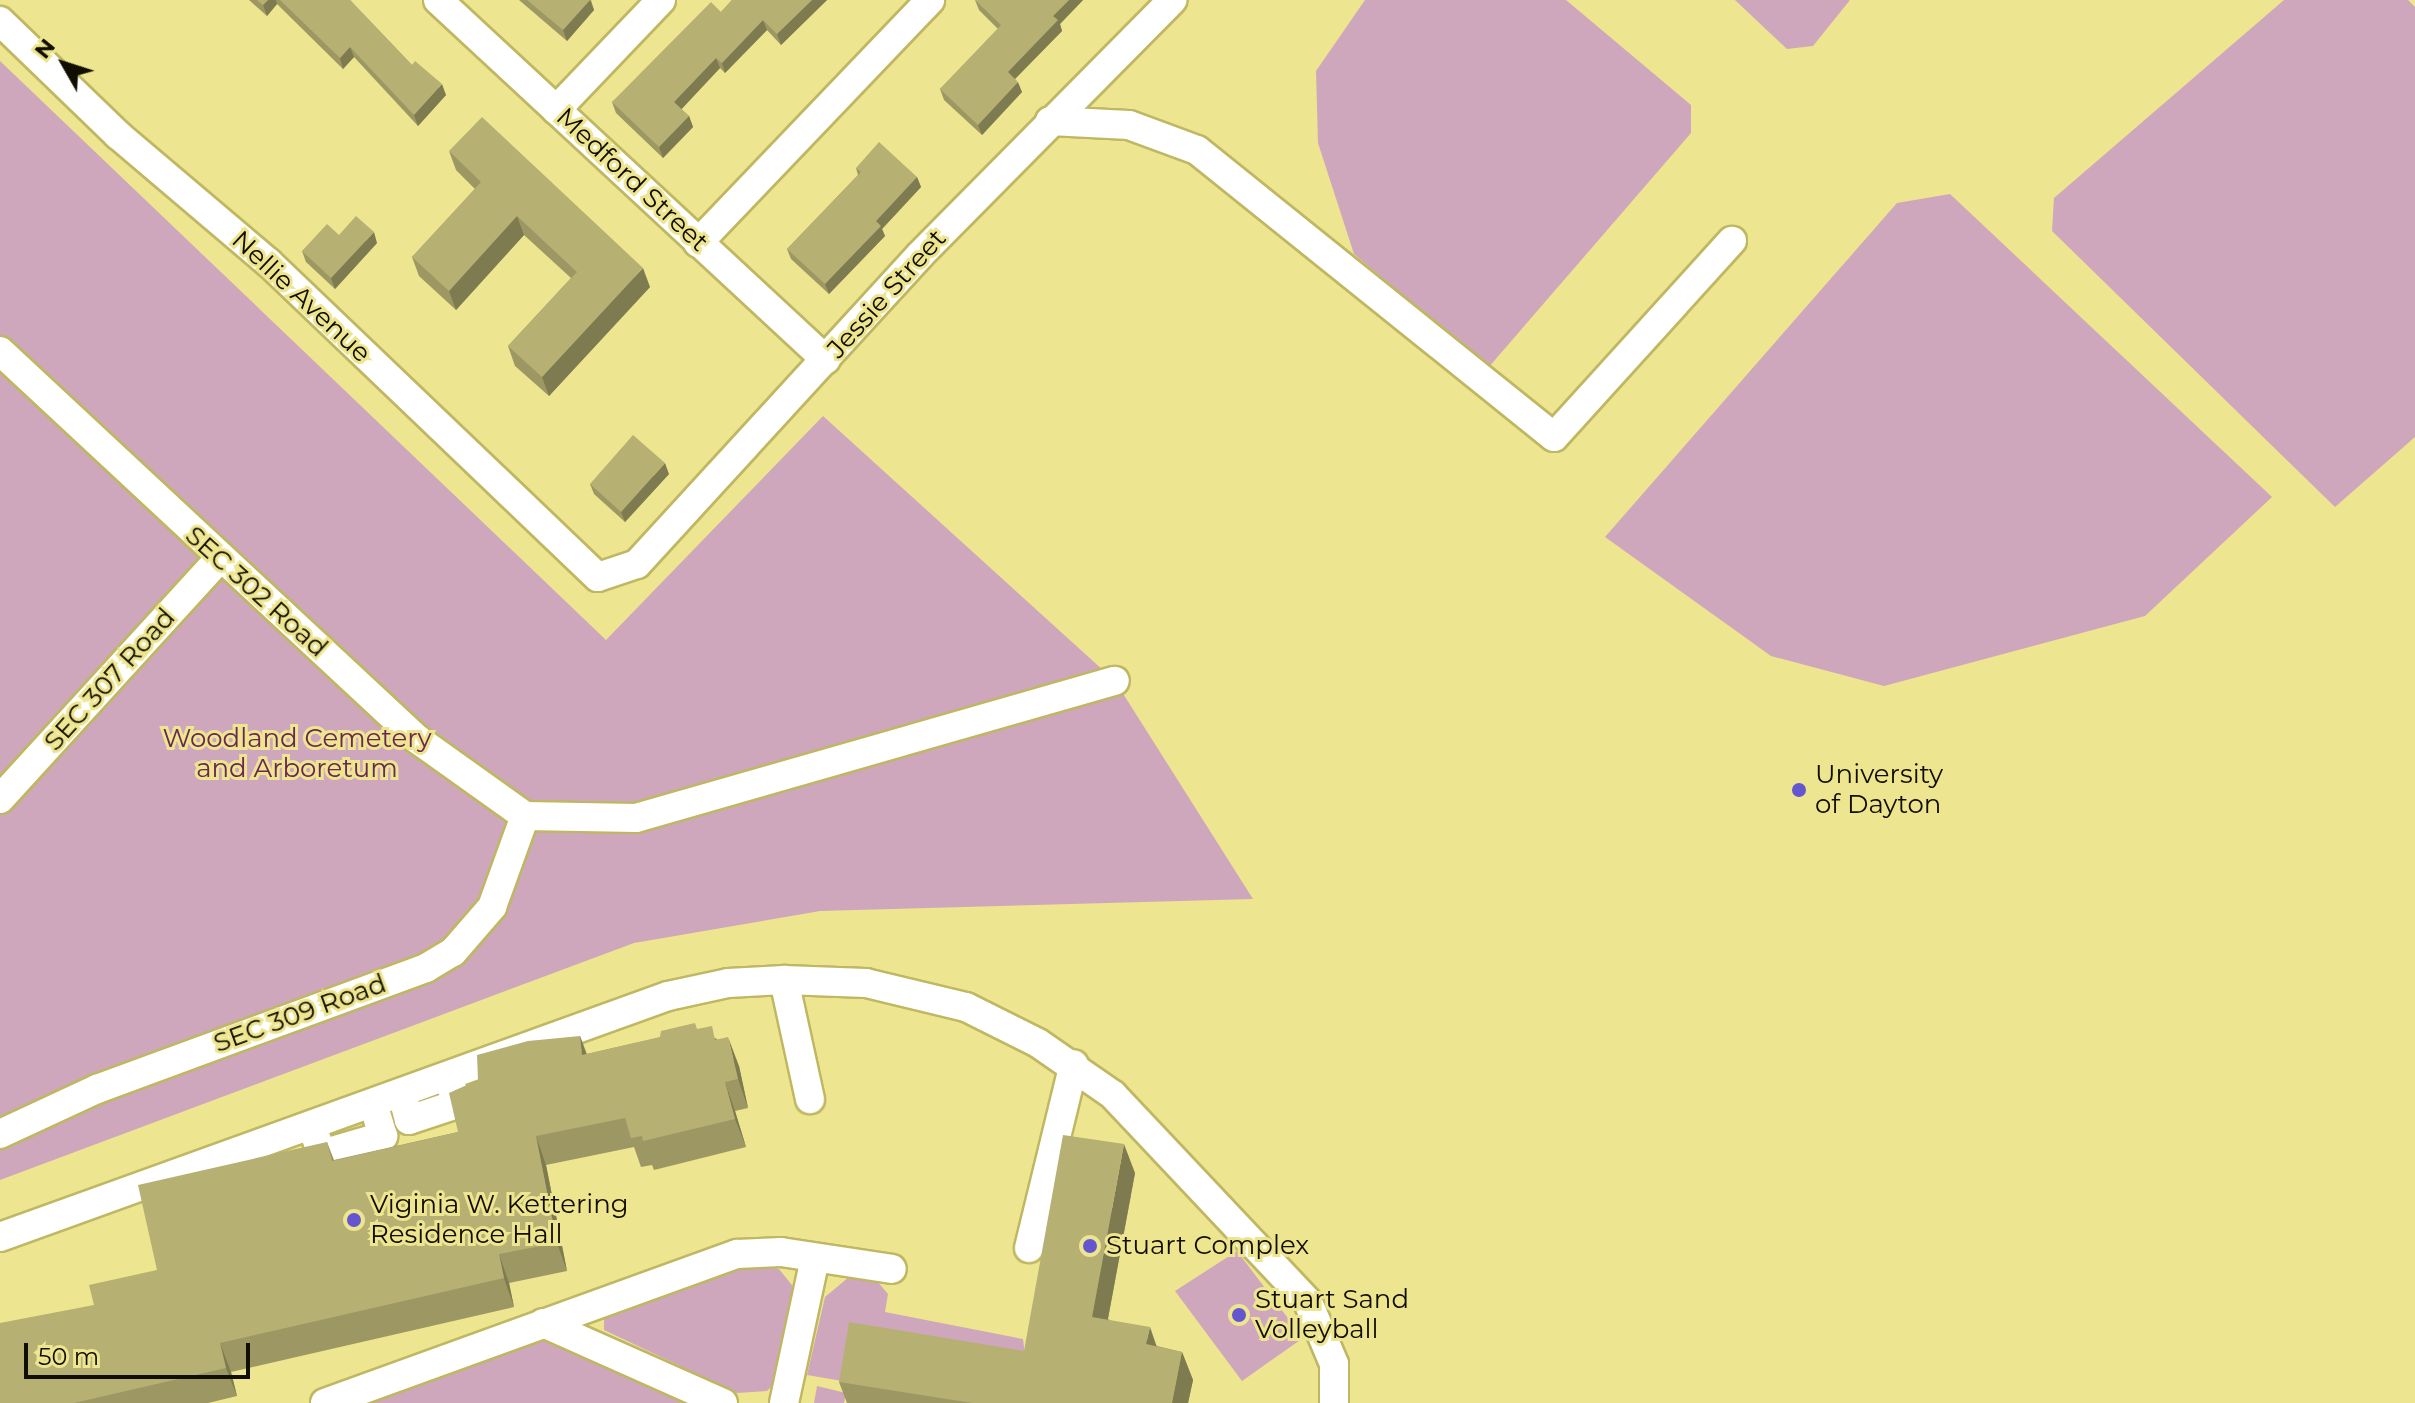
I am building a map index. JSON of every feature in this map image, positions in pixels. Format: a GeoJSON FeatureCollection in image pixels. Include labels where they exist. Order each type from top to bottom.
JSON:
{"type":"FeatureCollection","features":[{"type":"Feature","properties":{"kind":"street","name":"Medford Street"},"geometry":{"type":"LineString","coordinates":[[438,0],[826,360]]}},
{"type":"Feature","properties":{"kind":"street"},"geometry":{"type":"LineString","coordinates":[[556,110],[661,0]]}},
{"type":"Feature","properties":{"kind":"street"},"geometry":{"type":"LineString","coordinates":[[698,243],[930,0]]}},
{"type":"Feature","properties":{"kind":"street","name":"Jessie Street"},"geometry":{"type":"LineString","coordinates":[[598,577],[637,564],[1050,121],[1172,0]]}},
{"type":"Feature","properties":{"kind":"street","name":"Nellie Avenue"},"geometry":{"type":"LineString","coordinates":[[0,21],[118,135],[268,262],[598,577]]}},
{"type":"Feature","properties":{"kind":"street"},"geometry":{"type":"LineString","coordinates":[[1050,121],[1129,125],[1197,150],[1554,437],[1732,241]]}},
{"type":"Feature","properties":{"kind":"street","name":"SEC 302 Road"},"geometry":{"type":"LineString","coordinates":[[0,351],[219,559],[417,739],[525,816]]}},
{"type":"Feature","properties":{"kind":"street","name":"SEC 307 Road"},"geometry":{"type":"LineString","coordinates":[[0,799],[219,559]]}},
{"type":"Feature","properties":{"kind":"street"},"geometry":{"type":"LineString","coordinates":[[525,816],[636,818],[1115,681]]}},
{"type":"Feature","properties":{"kind":"street","name":"SEC 309 Road"},"geometry":{"type":"LineString","coordinates":[[0,1134],[97,1089],[426,968],[453,952],[492,907],[525,816]]}},
{"type":"Feature","properties":{"kind":"street"},"geometry":{"type":"LineString","coordinates":[[784,980],[810,1099]]}},
{"type":"Feature","properties":{"kind":"street"},"geometry":{"type":"LineString","coordinates":[[0,1237],[668,996],[728,983],[784,980],[866,983],[966,1007],[1074,1064],[1146,1126],[1308,1302],[1334,1364],[1334,1403]]}},
{"type":"Feature","properties":{"kind":"street"},"geometry":{"type":"LineString","coordinates":[[1029,1248],[1074,1064]]}},
{"type":"Feature","properties":{"kind":"street"},"geometry":{"type":"LineString","coordinates":[[325,1403],[737,1254],[772,1251],[892,1269]]}},
{"type":"Feature","properties":{"kind":"street"},"geometry":{"type":"LineString","coordinates":[[784,1403],[815,1259]]}},
{"type":"Feature","properties":{"kind":"street"},"geometry":{"type":"LineString","coordinates":[[543,1323],[723,1403]]}},
{"type":"Feature","properties":{"kind":"green space"},"geometry":{"type":"Polygon","coordinates":[[[1365,0],[1566,0],[1691,105],[1691,133],[1488,368],[1354,254],[1318,143],[1316,71],[1365,0]]]}},
{"type":"Feature","properties":{"kind":"green space"},"geometry":{"type":"Polygon","coordinates":[[[1735,0],[1850,0],[1813,46],[1787,49],[1735,0]]]}},
{"type":"Feature","properties":{"kind":"green space"},"geometry":{"type":"Polygon","coordinates":[[[2284,0],[2408,0],[2415,7],[2415,437],[2335,507],[2052,231],[2054,198],[2284,0]]]}},
{"type":"Feature","properties":{"kind":"green space","name":"Woodland Cemetery and Arboretum"},"geometry":{"type":"Polygon","coordinates":[[[0,61],[606,640],[823,416],[1115,681],[1253,899],[820,911],[634,943],[0,1180],[0,61]]]}},
{"type":"Feature","properties":{"kind":"green space"},"geometry":{"type":"Polygon","coordinates":[[[1950,194],[2272,497],[2145,616],[1884,686],[1771,656],[1605,537],[1897,203],[1950,194]]]}},
{"type":"Feature","properties":{"kind":"green space","name":"Stuart Sand Volleyball"},"geometry":{"type":"Polygon","coordinates":[[[1237,1251],[1303,1338],[1242,1381],[1175,1291],[1237,1251]]]}},
{"type":"Feature","properties":{"kind":"green space"},"geometry":{"type":"Polygon","coordinates":[[[750,1265],[779,1269],[795,1289],[774,1384],[767,1391],[737,1393],[604,1330],[604,1317],[719,1272],[750,1265]]]}},
{"type":"Feature","properties":{"kind":"green space"},"geometry":{"type":"Polygon","coordinates":[[[849,1277],[877,1281],[888,1294],[885,1312],[1023,1339],[1026,1364],[854,1383],[807,1375],[825,1297],[849,1277]]]}},
{"type":"Feature","properties":{"kind":"green space"},"geometry":{"type":"Polygon","coordinates":[[[544,1341],[692,1403],[358,1403],[532,1342],[544,1341]]]}},
{"type":"Feature","properties":{"kind":"green space"},"geometry":{"type":"Polygon","coordinates":[[[817,1386],[846,1393],[844,1403],[814,1403],[817,1386]]]}},
{"type":"Feature","properties":{"kind":"building"},"geometry":{"type":"Polygon","coordinates":[[[280,0],[350,0],[412,65],[415,61],[442,84],[414,115],[350,47],[340,58],[280,0]]]}},
{"type":"Feature","properties":{"kind":"building"},"geometry":{"type":"Polygon","coordinates":[[[527,0],[590,0],[563,30],[527,0]]]}},
{"type":"Feature","properties":{"kind":"building"},"geometry":{"type":"Polygon","coordinates":[[[732,0],[812,0],[777,34],[763,20],[722,63],[716,58],[674,102],[689,116],[659,147],[612,102],[711,2],[721,12],[732,0]]]}},
{"type":"Feature","properties":{"kind":"building"},"geometry":{"type":"Polygon","coordinates":[[[975,0],[1069,0],[1053,16],[1058,20],[1008,72],[1018,82],[978,125],[940,89],[1001,25],[975,0]]]}},
{"type":"Feature","properties":{"kind":"building"},"geometry":{"type":"Polygon","coordinates":[[[482,117],[643,268],[542,377],[508,346],[577,272],[517,216],[449,291],[412,257],[481,182],[449,151],[482,117]]]}},
{"type":"Feature","properties":{"kind":"building"},"geometry":{"type":"Polygon","coordinates":[[[879,142],[917,177],[876,221],[881,226],[825,284],[787,249],[861,172],[856,168],[879,142]]]}},
{"type":"Feature","properties":{"kind":"building"},"geometry":{"type":"Polygon","coordinates":[[[356,216],[374,232],[331,278],[302,251],[327,224],[339,235],[356,216]]]}},
{"type":"Feature","properties":{"kind":"building"},"geometry":{"type":"Polygon","coordinates":[[[633,435],[665,463],[621,512],[590,484],[633,435]]]}},
{"type":"Feature","properties":{"kind":"building","name":"Viginia W. Kettering Residence Hall"},"geometry":{"type":"Polygon","coordinates":[[[695,1023],[697,1029],[712,1026],[715,1040],[728,1037],[738,1079],[725,1082],[735,1119],[643,1141],[642,1136],[631,1138],[625,1118],[536,1136],[557,1243],[499,1254],[504,1278],[220,1343],[226,1368],[74,1403],[0,1403],[0,1323],[94,1305],[89,1285],[157,1270],[138,1185],[327,1142],[332,1161],[458,1132],[449,1093],[478,1080],[477,1055],[528,1041],[580,1036],[582,1055],[660,1037],[661,1031],[695,1023]]]}},
{"type":"Feature","properties":{"kind":"building","name":"Stuart Complex"},"geometry":{"type":"Polygon","coordinates":[[[1063,1135],[1124,1144],[1092,1317],[1150,1327],[1146,1344],[1182,1352],[1172,1403],[972,1403],[839,1382],[849,1322],[1024,1351],[1063,1135]]]}},
{"type":"Feature","properties":{"kind":"place","name":"University of Dayton"},"geometry":{"type":"Point","coordinates":[1799,790]}},
{"type":"Feature","properties":{"kind":"place","name":"Viginia W. Kettering Residence Hall"},"geometry":{"type":"Point","coordinates":[354,1220]}},
{"type":"Feature","properties":{"kind":"place","name":"Stuart Complex"},"geometry":{"type":"Point","coordinates":[1090,1246]}},
{"type":"Feature","properties":{"kind":"place","name":"Stuart Sand Volleyball"},"geometry":{"type":"Point","coordinates":[1239,1315]}}]}
